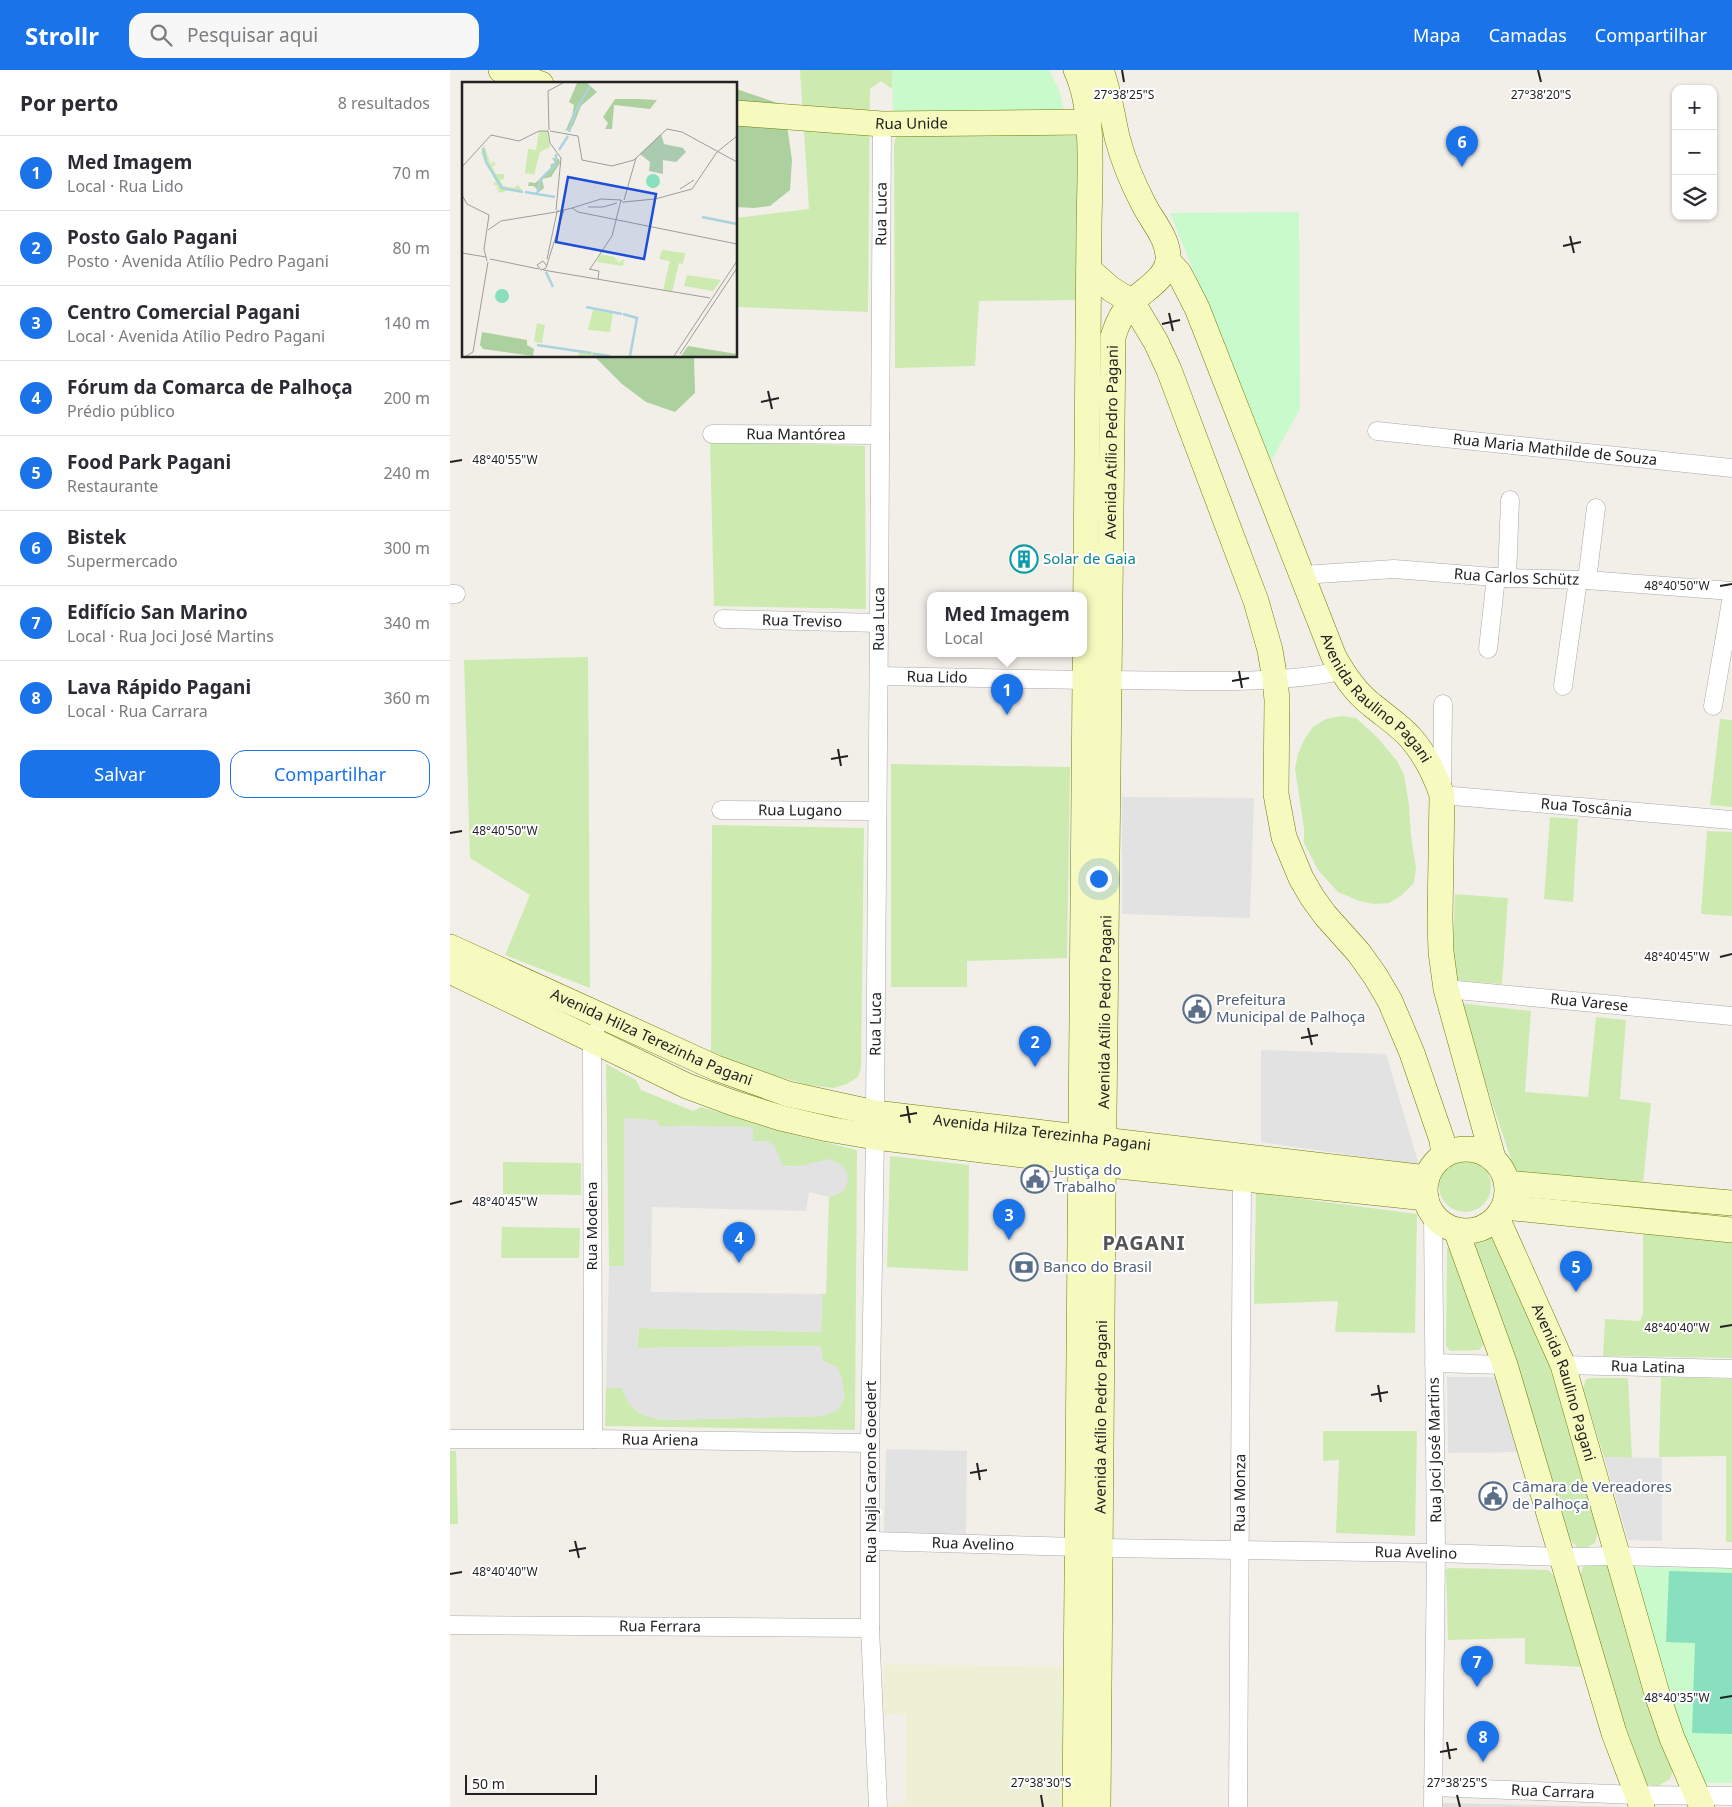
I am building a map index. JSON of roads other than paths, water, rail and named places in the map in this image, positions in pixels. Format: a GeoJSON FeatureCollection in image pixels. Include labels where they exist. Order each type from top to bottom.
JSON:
{"type":"FeatureCollection","features":[{"type":"Feature","properties":{"kind":"main road","name":"Avenida Atílio Pedro Pagani"},"geometry":{"type":"LineString","coordinates":[[1076,70],[1085,96],[1088,122],[1097,680],[1091,1163],[1089,1548],[1098,1807]]}},
{"type":"Feature","properties":{"kind":"main road"},"geometry":{"type":"LineString","coordinates":[[1101,70],[1111,101],[1120,149],[1144,206],[1161,235],[1166,247],[1168,261]]}},
{"type":"Feature","properties":{"kind":"main road","name":"Rua Unide"},"geometry":{"type":"LineString","coordinates":[[738,113],[882,124],[1088,122]]}},
{"type":"Feature","properties":{"kind":"main road","name":"Avenida Atílio Pedro Pagani"},"geometry":{"type":"LineString","coordinates":[[1097,680],[1113,337],[1118,320],[1132,302],[1162,274],[1168,261]]}},
{"type":"Feature","properties":{"kind":"main road","name":"Avenida Raulino Pagani"},"geometry":{"type":"LineString","coordinates":[[1168,261],[1178,273],[1197,308],[1334,657],[1362,697],[1397,724],[1411,738],[1431,767],[1442,795],[1440,919],[1441,952],[1446,989],[1492,1158]]}},
{"type":"Feature","properties":{"kind":"main road"},"geometry":{"type":"LineString","coordinates":[[1089,270],[1112,289],[1132,302],[1156,342],[1169,370],[1256,602],[1270,650],[1275,680],[1278,725],[1275,772],[1276,794],[1283,830],[1292,858],[1312,897],[1325,915],[1359,953],[1390,1001],[1412,1052],[1442,1140],[1444,1155]]}},
{"type":"Feature","properties":{"kind":"main road","name":"Avenida Hilza Terezinha Pagani"},"geometry":{"type":"LineString","coordinates":[[450,947],[716,1068],[875,1125],[1091,1163],[1428,1197]]}},
{"type":"Feature","properties":{"kind":"main road","name":"Avenida Hilza Terezinha Pagani"},"geometry":{"type":"LineString","coordinates":[[450,971],[687,1086],[781,1118],[828,1129],[875,1125],[1092,1139],[1428,1197]]}},
{"type":"Feature","properties":{"kind":"main road"},"geometry":{"type":"LineString","coordinates":[[633,1060],[642,1034]]}},
{"type":"Feature","properties":{"kind":"main road"},"geometry":{"type":"LineString","coordinates":[[1464,1149],[1484,1152],[1492,1158],[1500,1166],[1507,1183],[1507,1195],[1501,1213],[1486,1226],[1476,1230],[1456,1230],[1439,1221],[1428,1197],[1436,1162],[1444,1155],[1464,1149]]}},
{"type":"Feature","properties":{"kind":"main road"},"geometry":{"type":"LineString","coordinates":[[1507,1183],[1732,1203]]}},
{"type":"Feature","properties":{"kind":"main road"},"geometry":{"type":"LineString","coordinates":[[1501,1213],[1732,1230]]}},
{"type":"Feature","properties":{"kind":"main road","name":"Avenida Raulino Pagani"},"geometry":{"type":"LineString","coordinates":[[1501,1213],[1563,1365],[1658,1697],[1672,1738],[1699,1802]]}},
{"type":"Feature","properties":{"kind":"main road"},"geometry":{"type":"LineString","coordinates":[[1456,1230],[1505,1365],[1614,1733],[1640,1801]]}},
{"type":"Feature","properties":{"kind":"main road","name":"Avenida Atílio Pedro Pagani"},"geometry":{"type":"LineString","coordinates":[[1075,1807],[1089,1548]]}},
{"type":"Feature","properties":{"kind":"street","name":"Rua Luca"},"geometry":{"type":"LineString","coordinates":[[875,1125],[882,124]]}},
{"type":"Feature","properties":{"kind":"street","name":"Rua Maria Mathilde de Souza"},"geometry":{"type":"LineString","coordinates":[[1377,430],[1732,468]]}},
{"type":"Feature","properties":{"kind":"street","name":"Rua Mantórea"},"geometry":{"type":"LineString","coordinates":[[712,434],[880,434]]}},
{"type":"Feature","properties":{"kind":"street"},"geometry":{"type":"LineString","coordinates":[[1488,649],[1502,577],[1510,500]]}},
{"type":"Feature","properties":{"kind":"street"},"geometry":{"type":"LineString","coordinates":[[1564,686],[1596,508]]}},
{"type":"Feature","properties":{"kind":"street","name":"Rua Carlos Schütz"},"geometry":{"type":"LineString","coordinates":[[1302,575],[1394,569],[1732,590]]}},
{"type":"Feature","properties":{"kind":"street"},"geometry":{"type":"LineString","coordinates":[[1713,706],[1732,596]]}},
{"type":"Feature","properties":{"kind":"street","name":"Rua Treviso"},"geometry":{"type":"LineString","coordinates":[[723,618],[879,623]]}},
{"type":"Feature","properties":{"kind":"street"},"geometry":{"type":"LineString","coordinates":[[1097,680],[1275,680],[1317,676],[1342,671]]}},
{"type":"Feature","properties":{"kind":"street","name":"Rua Lido"},"geometry":{"type":"LineString","coordinates":[[879,676],[1097,680]]}},
{"type":"Feature","properties":{"kind":"street"},"geometry":{"type":"LineString","coordinates":[[1442,795],[1443,704]]}},
{"type":"Feature","properties":{"kind":"street","name":"Rua Toscânia"},"geometry":{"type":"LineString","coordinates":[[1442,795],[1732,820]]}},
{"type":"Feature","properties":{"kind":"street","name":"Rua Lugano"},"geometry":{"type":"LineString","coordinates":[[722,810],[877,811]]}},
{"type":"Feature","properties":{"kind":"street","name":"Rua Varese"},"geometry":{"type":"LineString","coordinates":[[1446,989],[1732,1016]]}},
{"type":"Feature","properties":{"kind":"street","name":"Rua Modena"},"geometry":{"type":"LineString","coordinates":[[593,1439],[592,1041],[602,1015]]}},
{"type":"Feature","properties":{"kind":"street","name":"Rua Najla Carone Goedert"},"geometry":{"type":"LineString","coordinates":[[875,1125],[870,1443],[870,1628],[878,1807]]}},
{"type":"Feature","properties":{"kind":"street","name":"Rua Monza"},"geometry":{"type":"LineString","coordinates":[[1238,1807],[1242,1179]]}},
{"type":"Feature","properties":{"kind":"street","name":"Rua Joci José Martins"},"geometry":{"type":"LineString","coordinates":[[1428,1197],[1434,1363],[1436,1553],[1432,1807]]}},
{"type":"Feature","properties":{"kind":"street"},"geometry":{"type":"LineString","coordinates":[[1434,1363],[1505,1365]]}},
{"type":"Feature","properties":{"kind":"street","name":"Rua Latina"},"geometry":{"type":"LineString","coordinates":[[1563,1365],[1732,1369]]}},
{"type":"Feature","properties":{"kind":"street","name":"Rua Ariena"},"geometry":{"type":"LineString","coordinates":[[450,1439],[870,1443]]}},
{"type":"Feature","properties":{"kind":"street","name":"Rua Avelino"},"geometry":{"type":"LineString","coordinates":[[871,1541],[1089,1548],[1732,1559]]}},
{"type":"Feature","properties":{"kind":"street","name":"Rua Ferrara"},"geometry":{"type":"LineString","coordinates":[[450,1625],[870,1628]]}},
{"type":"Feature","properties":{"kind":"street","name":"Rua Carrara"},"geometry":{"type":"LineString","coordinates":[[1433,1787],[1640,1801],[1699,1802],[1732,1796]]}},
{"type":"Feature","properties":{"kind":"place","name":"Bistek"},"geometry":{"type":"Point","coordinates":[1462,167]}},
{"type":"Feature","properties":{"kind":"place","name":"Solar de Gaia"},"geometry":{"type":"Point","coordinates":[1024,559]}},
{"type":"Feature","properties":{"kind":"place","name":"Med Imagem"},"geometry":{"type":"Point","coordinates":[1007,715]}},
{"type":"Feature","properties":{"kind":"place","name":"Prefeitura Municipal de Palhoça"},"geometry":{"type":"Point","coordinates":[1197,1009]}},
{"type":"Feature","properties":{"kind":"place","name":"Posto Galo Pagani"},"geometry":{"type":"Point","coordinates":[1035,1067]}},
{"type":"Feature","properties":{"kind":"place","name":"Justiça do Trabalho"},"geometry":{"type":"Point","coordinates":[1035,1179]}},
{"type":"Feature","properties":{"kind":"place","name":"Centro Comercial Pagani"},"geometry":{"type":"Point","coordinates":[1009,1240]}},
{"type":"Feature","properties":{"kind":"place","name":"Fórum da Comarca de Palhoça"},"geometry":{"type":"Point","coordinates":[739,1263]}},
{"type":"Feature","properties":{"kind":"place","name":"Banco do Brasil"},"geometry":{"type":"Point","coordinates":[1024,1267]}},
{"type":"Feature","properties":{"kind":"place","name":"Food Park Pagani"},"geometry":{"type":"Point","coordinates":[1576,1292]}},
{"type":"Feature","properties":{"kind":"place","name":"Câmara de Vereadores de Palhoça"},"geometry":{"type":"Point","coordinates":[1493,1496]}},
{"type":"Feature","properties":{"kind":"place","name":"Edifício San Marino"},"geometry":{"type":"Point","coordinates":[1477,1687]}},
{"type":"Feature","properties":{"kind":"place","name":"Lava Rápido Pagani"},"geometry":{"type":"Point","coordinates":[1483,1762]}},
{"type":"Feature","properties":{"kind":"district","name":"PAGANI"},"geometry":{"type":"Point","coordinates":[1144,1243]}}]}
